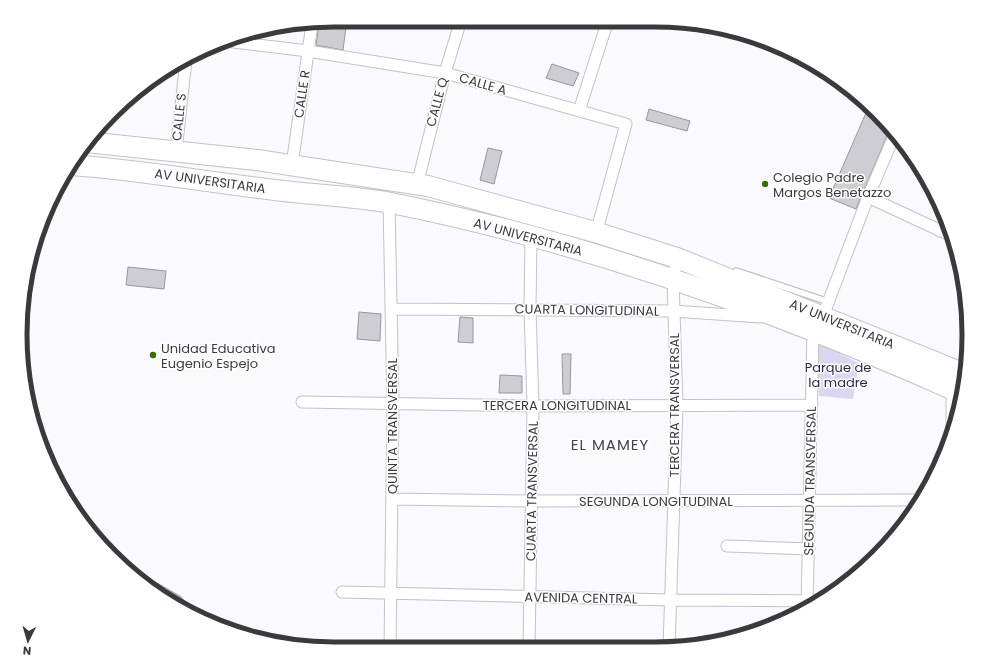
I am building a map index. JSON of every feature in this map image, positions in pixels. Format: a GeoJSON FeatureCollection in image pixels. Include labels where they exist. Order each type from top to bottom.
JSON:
{"type":"FeatureCollection","features":[{"type":"Feature","properties":{"kind":"highway","name":"AV UNIVERSITARIA"},"geometry":{"type":"LineString","coordinates":[[94,143],[292,165],[417,185],[596,229],[686,258],[959,377]]}},
{"type":"Feature","properties":{"kind":"highway"},"geometry":{"type":"LineString","coordinates":[[124,169],[126,145]]}},
{"type":"Feature","properties":{"kind":"highway","name":"AV UNIVERSITARIA"},"geometry":{"type":"LineString","coordinates":[[78,166],[124,169],[274,190],[389,203],[531,236],[614,260],[782,318],[821,316]]}},
{"type":"Feature","properties":{"kind":"street","name":"CALLE Q"},"geometry":{"type":"LineString","coordinates":[[417,185],[444,73],[458,27]]}},
{"type":"Feature","properties":{"kind":"street"},"geometry":{"type":"LineString","coordinates":[[580,111],[606,27]]}},
{"type":"Feature","properties":{"kind":"street","name":"CALLE R"},"geometry":{"type":"LineString","coordinates":[[292,165],[311,28]]}},
{"type":"Feature","properties":{"kind":"street","name":"CALLE A"},"geometry":{"type":"LineString","coordinates":[[238,43],[308,51],[444,73],[626,124],[596,229]]}},
{"type":"Feature","properties":{"kind":"street","name":"CALLE S"},"geometry":{"type":"LineString","coordinates":[[176,151],[185,66]]}},
{"type":"Feature","properties":{"kind":"street","name":"SEGUNDA TRANSVERSAL"},"geometry":{"type":"LineString","coordinates":[[807,601],[812,405],[821,316],[868,197],[892,140]]}},
{"type":"Feature","properties":{"kind":"street"},"geometry":{"type":"LineString","coordinates":[[868,197],[945,233]]}},
{"type":"Feature","properties":{"kind":"street","name":"QUINTA TRANSVERSAL"},"geometry":{"type":"LineString","coordinates":[[389,203],[393,404],[390,642]]}},
{"type":"Feature","properties":{"kind":"street","name":"CUARTA TRANSVERSAL"},"geometry":{"type":"LineString","coordinates":[[529,642],[533,406],[530,309],[531,236]]}},
{"type":"Feature","properties":{"kind":"street","name":"TERCERA TRANSVERSAL"},"geometry":{"type":"LineString","coordinates":[[669,641],[672,600],[676,405],[673,280],[686,258]]}},
{"type":"Feature","properties":{"kind":"street","name":"CUARTA LONGITUDINAL"},"geometry":{"type":"LineString","coordinates":[[391,309],[674,311],[782,318]]}},
{"type":"Feature","properties":{"kind":"street","name":"TERCERA LONGITUDINAL"},"geometry":{"type":"LineString","coordinates":[[302,402],[533,406],[812,405]]}},
{"type":"Feature","properties":{"kind":"street","name":"SEGUNDA LONGITUDINAL"},"geometry":{"type":"LineString","coordinates":[[392,499],[532,501],[913,500]]}},
{"type":"Feature","properties":{"kind":"street"},"geometry":{"type":"LineString","coordinates":[[727,546],[809,549]]}},
{"type":"Feature","properties":{"kind":"street","name":"AVENIDA CENTRAL"},"geometry":{"type":"LineString","coordinates":[[342,592],[803,604]]}},
{"type":"Feature","properties":{"kind":"lane"},"geometry":{"type":"LineString","coordinates":[[732,270],[821,316]]}},
{"type":"Feature","properties":{"kind":"green space","name":"Parque de la madre"},"geometry":{"type":"Polygon","coordinates":[[[817,343],[859,363],[853,399],[819,396],[817,343]]]}},
{"type":"Feature","properties":{"kind":"shaded area"},"geometry":{"type":"Polygon","coordinates":[[[131,565],[144,575],[181,596],[189,605],[164,590],[147,578],[131,565]]]}},
{"type":"Feature","properties":{"kind":"building"},"geometry":{"type":"Polygon","coordinates":[[[346,27],[343,50],[316,45],[318,28],[346,27]]]}},
{"type":"Feature","properties":{"kind":"building"},"geometry":{"type":"Polygon","coordinates":[[[552,64],[579,73],[573,86],[546,78],[552,64]]]}},
{"type":"Feature","properties":{"kind":"building"},"geometry":{"type":"Polygon","coordinates":[[[649,109],[690,121],[687,131],[646,120],[649,109]]]}},
{"type":"Feature","properties":{"kind":"building"},"geometry":{"type":"Polygon","coordinates":[[[866,112],[888,134],[856,209],[829,198],[866,112]]]}},
{"type":"Feature","properties":{"kind":"building"},"geometry":{"type":"Polygon","coordinates":[[[488,148],[502,151],[494,184],[480,180],[488,148]]]}},
{"type":"Feature","properties":{"kind":"building"},"geometry":{"type":"Polygon","coordinates":[[[128,267],[166,271],[164,289],[126,285],[128,267]]]}},
{"type":"Feature","properties":{"kind":"building"},"geometry":{"type":"Polygon","coordinates":[[[359,312],[381,314],[380,341],[357,339],[359,312]]]}},
{"type":"Feature","properties":{"kind":"building"},"geometry":{"type":"Polygon","coordinates":[[[460,317],[473,318],[473,343],[458,342],[460,317]]]}},
{"type":"Feature","properties":{"kind":"building"},"geometry":{"type":"Polygon","coordinates":[[[562,354],[571,354],[570,394],[563,394],[562,354]]]}},
{"type":"Feature","properties":{"kind":"building"},"geometry":{"type":"Polygon","coordinates":[[[500,375],[522,376],[522,393],[499,393],[500,375]]]}},
{"type":"Feature","properties":{"kind":"place","name":"Colegio Padre Margos Benetazzo"},"geometry":{"type":"Point","coordinates":[765,184]}},
{"type":"Feature","properties":{"kind":"place","name":"Unidad Educativa Eugenio Espejo"},"geometry":{"type":"Point","coordinates":[153,355]}},
{"type":"Feature","properties":{"kind":"district","name":"EL MAMEY"},"geometry":{"type":"Point","coordinates":[610,444]}}]}
